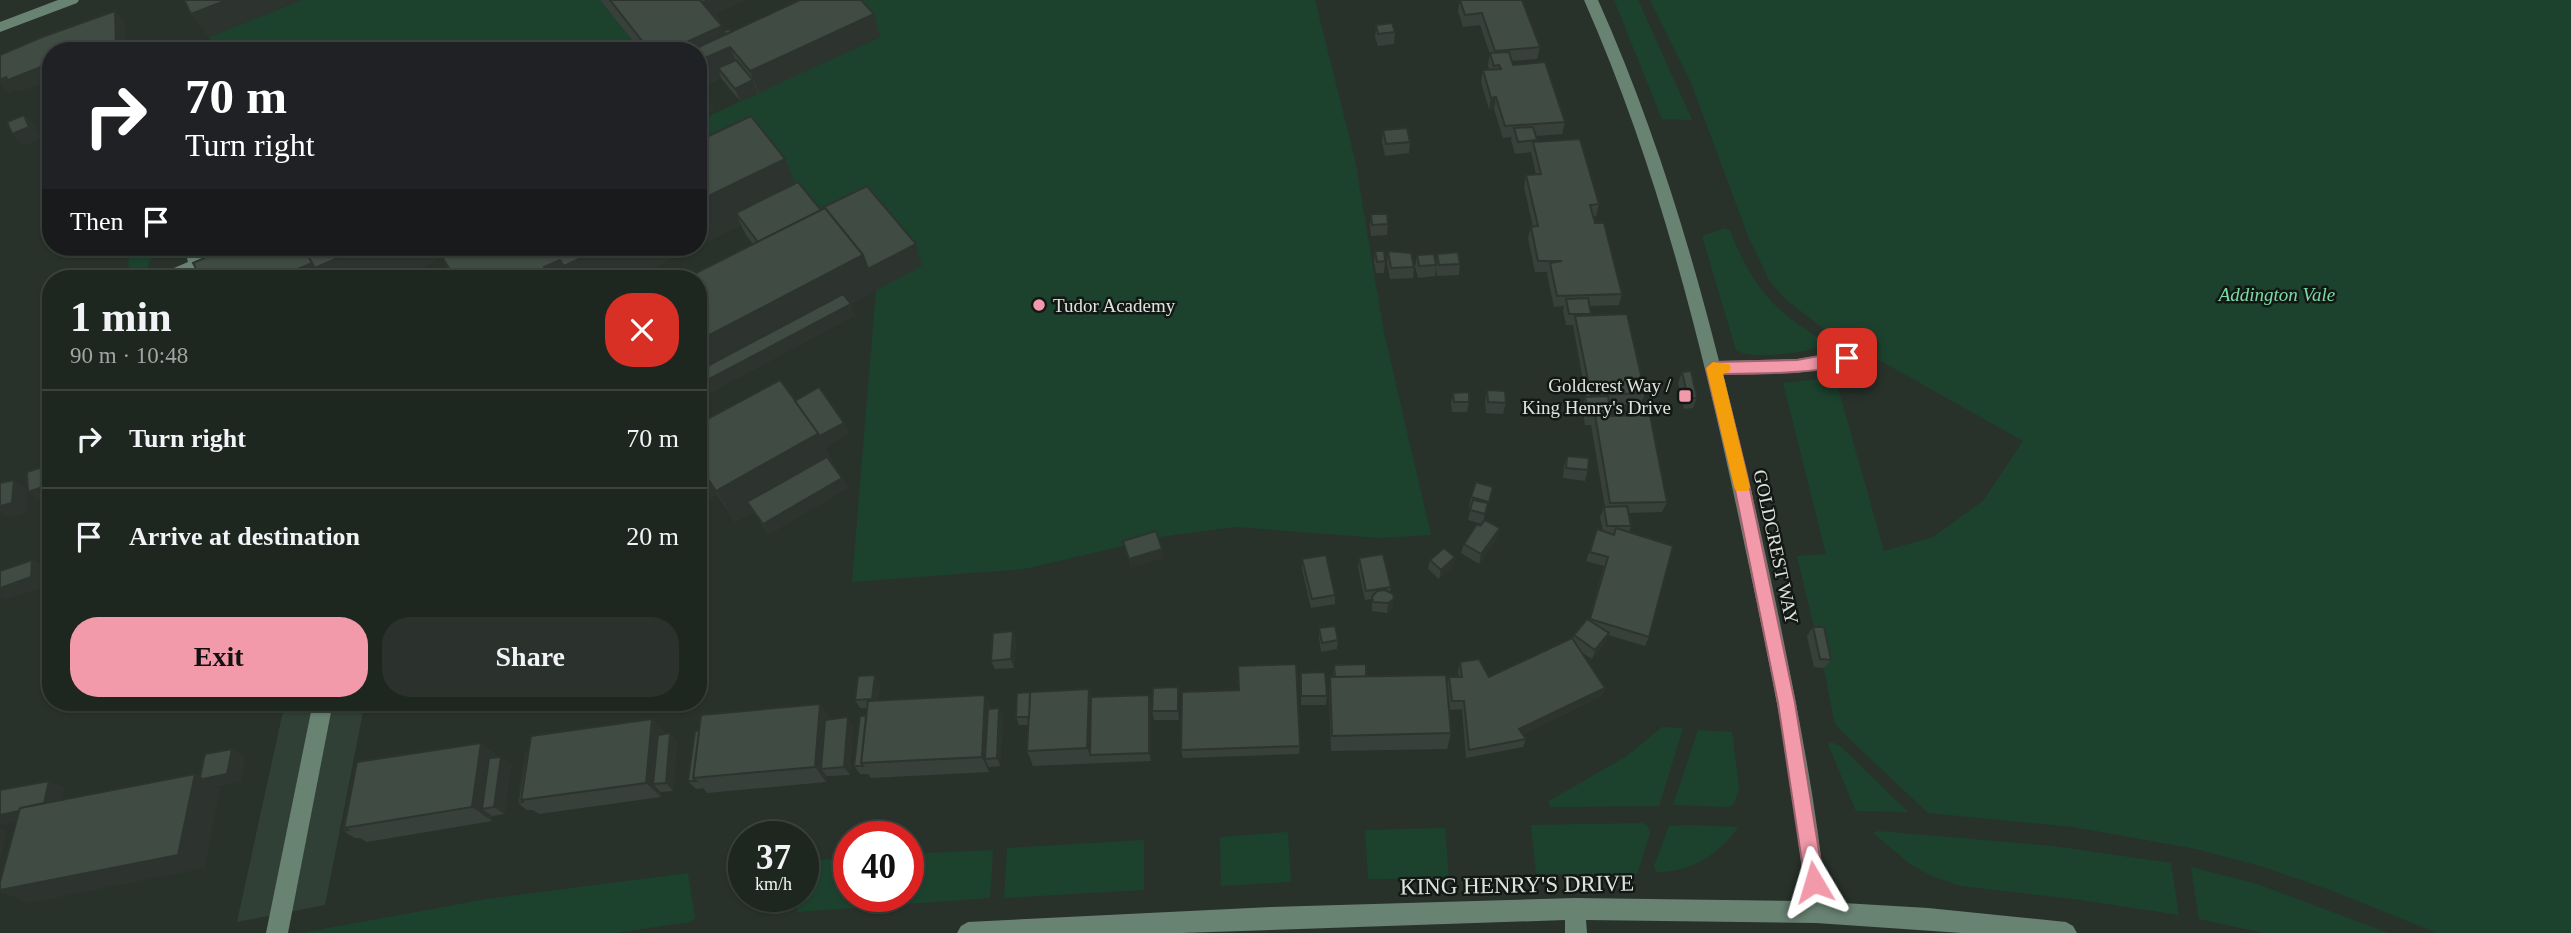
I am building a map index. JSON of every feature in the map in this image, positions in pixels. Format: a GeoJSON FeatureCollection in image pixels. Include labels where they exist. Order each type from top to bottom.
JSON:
{"type":"FeatureCollection","features":[{"type":"Feature","properties":{"kind":"street"},"geometry":{"type":"LineString","coordinates":[[0,27],[72,0]]}},
{"type":"Feature","properties":{"kind":"street","name":"GOLDCREST WAY"},"geometry":{"type":"LineString","coordinates":[[1591,0],[1652,158],[1713,368],[1740,475],[1791,727],[1805,809],[1816,912]]}},
{"type":"Feature","properties":{"kind":"street"},"geometry":{"type":"LineString","coordinates":[[194,256],[197,265]]}},
{"type":"Feature","properties":{"kind":"street"},"geometry":{"type":"LineString","coordinates":[[185,270],[220,256]]}},
{"type":"Feature","properties":{"kind":"street"},"geometry":{"type":"LineString","coordinates":[[1713,368],[1797,366],[1847,358]]}},
{"type":"Feature","properties":{"kind":"street"},"geometry":{"type":"LineString","coordinates":[[277,933],[321,711]]}},
{"type":"Feature","properties":{"kind":"street"},"geometry":{"type":"LineString","coordinates":[[1575,909],[1576,933]]}},
{"type":"Feature","properties":{"kind":"street","name":"KING HENRY'S DRIVE"},"geometry":{"type":"LineString","coordinates":[[968,933],[1271,918],[1575,909],[1816,912],[1928,919],[2066,933]]}},
{"type":"Feature","properties":{"kind":"shaded area"},"geometry":{"type":"Polygon","coordinates":[[[283,711],[363,711],[325,905],[237,922],[283,711]]]}},
{"type":"Feature","properties":{"kind":"green space"},"geometry":{"type":"Polygon","coordinates":[[[302,0],[600,0],[634,42],[212,42],[209,37],[302,0]]]}},
{"type":"Feature","properties":{"kind":"green space","name":"Tudor Academy"},"geometry":{"type":"Polygon","coordinates":[[[857,0],[1315,0],[1355,160],[1383,328],[1431,535],[1379,538],[1235,527],[1166,536],[1024,569],[852,582],[876,290],[922,266],[707,189],[707,117],[880,37],[857,0]]]}},
{"type":"Feature","properties":{"kind":"green space"},"geometry":{"type":"Polygon","coordinates":[[[1614,0],[1638,0],[1692,120],[1662,119],[1614,0]]]}},
{"type":"Feature","properties":{"kind":"green space","name":"Addington Vale"},"geometry":{"type":"Polygon","coordinates":[[[1650,0],[2571,0],[2571,933],[2437,933],[2330,890],[2260,866],[2196,849],[2073,827],[1928,813],[1839,729],[1834,721],[1797,556],[1826,554],[1783,383],[1835,377],[1884,551],[1933,537],[1983,501],[2023,441],[1824,329],[1784,298],[1769,280],[1748,236],[1691,83],[1650,0]]]}},
{"type":"Feature","properties":{"kind":"green space"},"geometry":{"type":"Polygon","coordinates":[[[1725,228],[1730,230],[1747,267],[1762,290],[1780,310],[1826,345],[1794,353],[1766,355],[1736,350],[1702,236],[1725,228]]]}},
{"type":"Feature","properties":{"kind":"green space"},"geometry":{"type":"Polygon","coordinates":[[[128,256],[154,256],[147,270],[129,270],[128,256]]]}},
{"type":"Feature","properties":{"kind":"green space"},"geometry":{"type":"Polygon","coordinates":[[[1662,727],[1683,728],[1659,806],[1550,807],[1549,801],[1627,756],[1662,727]]]}},
{"type":"Feature","properties":{"kind":"green space"},"geometry":{"type":"Polygon","coordinates":[[[1698,730],[1732,732],[1739,789],[1733,805],[1673,805],[1698,730]]]}},
{"type":"Feature","properties":{"kind":"green space"},"geometry":{"type":"Polygon","coordinates":[[[1831,742],[1840,746],[1908,812],[1856,811],[1828,744],[1831,742]]]}},
{"type":"Feature","properties":{"kind":"green space"},"geometry":{"type":"Polygon","coordinates":[[[1643,823],[1650,833],[1637,874],[1536,874],[1531,825],[1643,823]]]}},
{"type":"Feature","properties":{"kind":"green space"},"geometry":{"type":"Polygon","coordinates":[[[1669,826],[1738,827],[1722,846],[1703,860],[1680,869],[1656,872],[1654,866],[1669,826]]]}},
{"type":"Feature","properties":{"kind":"green space"},"geometry":{"type":"Polygon","coordinates":[[[1445,828],[1449,878],[1368,879],[1365,830],[1445,828]]]}},
{"type":"Feature","properties":{"kind":"green space"},"geometry":{"type":"Polygon","coordinates":[[[1878,831],[2053,846],[2171,863],[2179,915],[1960,886],[1932,876],[1910,864],[1873,833],[1878,831]]]}},
{"type":"Feature","properties":{"kind":"green space"},"geometry":{"type":"Polygon","coordinates":[[[1288,832],[1291,882],[1221,886],[1220,837],[1288,832]]]}},
{"type":"Feature","properties":{"kind":"green space"},"geometry":{"type":"Polygon","coordinates":[[[1144,840],[1144,890],[1004,898],[1007,848],[1144,840]]]}},
{"type":"Feature","properties":{"kind":"green space"},"geometry":{"type":"Polygon","coordinates":[[[993,850],[990,898],[924,903],[924,853],[993,850]]]}},
{"type":"Feature","properties":{"kind":"green space"},"geometry":{"type":"Polygon","coordinates":[[[833,859],[833,909],[819,910],[819,860],[833,859]]]}},
{"type":"Feature","properties":{"kind":"green space"},"geometry":{"type":"Polygon","coordinates":[[[2191,867],[2257,884],[2388,933],[2264,933],[2199,919],[2191,867]]]}},
{"type":"Feature","properties":{"kind":"green space"},"geometry":{"type":"Polygon","coordinates":[[[688,873],[695,918],[690,922],[615,933],[301,933],[487,899],[688,873]]]}},
{"type":"Feature","properties":{"kind":"building"},"geometry":{"type":"Polygon","coordinates":[[[184,0],[227,0],[191,14],[184,0]]]}},
{"type":"Feature","properties":{"kind":"building"},"geometry":{"type":"Polygon","coordinates":[[[610,0],[700,0],[722,26],[687,42],[643,42],[610,0]]]}},
{"type":"Feature","properties":{"kind":"building"},"geometry":{"type":"Polygon","coordinates":[[[800,0],[861,0],[874,14],[750,71],[730,47],[707,57],[707,43],[800,0]]]}},
{"type":"Feature","properties":{"kind":"building"},"geometry":{"type":"Polygon","coordinates":[[[1460,0],[1522,0],[1540,47],[1495,51],[1482,13],[1465,15],[1460,0]]]}},
{"type":"Feature","properties":{"kind":"building"},"geometry":{"type":"Polygon","coordinates":[[[115,11],[116,42],[42,42],[42,67],[8,80],[6,77],[0,80],[0,55],[115,11]]]}},
{"type":"Feature","properties":{"kind":"building"},"geometry":{"type":"Polygon","coordinates":[[[1392,23],[1395,32],[1378,34],[1376,25],[1392,23]]]}},
{"type":"Feature","properties":{"kind":"building"},"geometry":{"type":"Polygon","coordinates":[[[1509,52],[1513,65],[1545,62],[1565,122],[1505,126],[1496,97],[1491,98],[1483,70],[1501,69],[1499,65],[1494,66],[1490,53],[1509,52]]]}},
{"type":"Feature","properties":{"kind":"building"},"geometry":{"type":"Polygon","coordinates":[[[736,60],[753,80],[735,89],[718,68],[736,60]]]}},
{"type":"Feature","properties":{"kind":"building"},"geometry":{"type":"Polygon","coordinates":[[[24,115],[29,127],[12,134],[7,122],[24,115]]]}},
{"type":"Feature","properties":{"kind":"building"},"geometry":{"type":"Polygon","coordinates":[[[751,116],[785,159],[707,197],[707,137],[751,116]]]}},
{"type":"Feature","properties":{"kind":"building"},"geometry":{"type":"Polygon","coordinates":[[[1533,127],[1537,140],[1518,142],[1514,128],[1533,127]]]}},
{"type":"Feature","properties":{"kind":"building"},"geometry":{"type":"Polygon","coordinates":[[[1407,128],[1410,142],[1386,144],[1383,130],[1407,128]]]}},
{"type":"Feature","properties":{"kind":"building"},"geometry":{"type":"Polygon","coordinates":[[[1580,139],[1599,204],[1590,205],[1595,223],[1604,223],[1622,294],[1557,296],[1550,263],[1562,261],[1538,261],[1531,227],[1538,226],[1526,175],[1541,174],[1533,142],[1580,139]]]}},
{"type":"Feature","properties":{"kind":"building"},"geometry":{"type":"Polygon","coordinates":[[[798,182],[820,209],[867,186],[916,244],[868,269],[863,255],[825,208],[758,242],[736,213],[798,182]]]}},
{"type":"Feature","properties":{"kind":"building"},"geometry":{"type":"Polygon","coordinates":[[[825,208],[863,255],[707,336],[707,270],[702,270],[825,208]]]}},
{"type":"Feature","properties":{"kind":"building"},"geometry":{"type":"Polygon","coordinates":[[[1371,214],[1387,214],[1388,224],[1372,225],[1371,214]]]}},
{"type":"Feature","properties":{"kind":"building"},"geometry":{"type":"Polygon","coordinates":[[[1375,251],[1384,251],[1385,261],[1377,262],[1375,251]]]}},
{"type":"Feature","properties":{"kind":"building"},"geometry":{"type":"Polygon","coordinates":[[[1388,251],[1411,253],[1414,267],[1391,268],[1388,251]]]}},
{"type":"Feature","properties":{"kind":"building"},"geometry":{"type":"Polygon","coordinates":[[[1458,252],[1460,264],[1439,265],[1437,254],[1458,252]]]}},
{"type":"Feature","properties":{"kind":"building"},"geometry":{"type":"Polygon","coordinates":[[[1434,254],[1436,265],[1419,266],[1417,255],[1434,254]]]}},
{"type":"Feature","properties":{"kind":"building"},"geometry":{"type":"Polygon","coordinates":[[[209,256],[308,256],[312,263],[296,270],[197,270],[193,263],[209,256]]]}},
{"type":"Feature","properties":{"kind":"building"},"geometry":{"type":"Polygon","coordinates":[[[308,256],[342,256],[315,268],[308,256]]]}},
{"type":"Feature","properties":{"kind":"building"},"geometry":{"type":"Polygon","coordinates":[[[442,256],[585,256],[564,266],[560,260],[544,267],[546,270],[450,270],[442,256]]]}},
{"type":"Feature","properties":{"kind":"building"},"geometry":{"type":"Polygon","coordinates":[[[843,294],[851,304],[707,380],[707,366],[843,294]]]}},
{"type":"Feature","properties":{"kind":"building"},"geometry":{"type":"Polygon","coordinates":[[[1588,298],[1591,314],[1569,314],[1566,299],[1588,298]]]}},
{"type":"Feature","properties":{"kind":"building"},"geometry":{"type":"Polygon","coordinates":[[[1627,314],[1645,393],[1591,395],[1575,316],[1627,314]]]}},
{"type":"Feature","properties":{"kind":"building"},"geometry":{"type":"Polygon","coordinates":[[[1691,371],[1697,398],[1688,398],[1682,372],[1691,371]]]}},
{"type":"Feature","properties":{"kind":"building"},"geometry":{"type":"Polygon","coordinates":[[[780,380],[819,433],[716,491],[707,478],[707,419],[780,380]]]}},
{"type":"Feature","properties":{"kind":"building"},"geometry":{"type":"Polygon","coordinates":[[[819,387],[844,423],[820,436],[795,401],[819,387]]]}},
{"type":"Feature","properties":{"kind":"building"},"geometry":{"type":"Polygon","coordinates":[[[1487,390],[1505,391],[1506,403],[1488,402],[1487,390]]]}},
{"type":"Feature","properties":{"kind":"building"},"geometry":{"type":"Polygon","coordinates":[[[1469,392],[1469,402],[1454,402],[1453,393],[1469,392]]]}},
{"type":"Feature","properties":{"kind":"building"},"geometry":{"type":"Polygon","coordinates":[[[1608,396],[1611,416],[1650,415],[1667,502],[1610,503],[1595,415],[1588,415],[1585,397],[1608,396]]]}},
{"type":"Feature","properties":{"kind":"building"},"geometry":{"type":"Polygon","coordinates":[[[1567,456],[1589,458],[1588,470],[1566,468],[1567,456]]]}},
{"type":"Feature","properties":{"kind":"building"},"geometry":{"type":"Polygon","coordinates":[[[827,457],[842,478],[763,524],[747,502],[827,457]]]}},
{"type":"Feature","properties":{"kind":"building"},"geometry":{"type":"Polygon","coordinates":[[[42,467],[42,487],[28,492],[27,472],[42,467]]]}},
{"type":"Feature","properties":{"kind":"building"},"geometry":{"type":"Polygon","coordinates":[[[14,480],[12,503],[0,506],[0,483],[14,480]]]}},
{"type":"Feature","properties":{"kind":"building"},"geometry":{"type":"Polygon","coordinates":[[[1476,482],[1493,487],[1489,502],[1471,497],[1476,482]]]}},
{"type":"Feature","properties":{"kind":"building"},"geometry":{"type":"Polygon","coordinates":[[[1473,500],[1488,503],[1485,514],[1470,510],[1473,500]]]}},
{"type":"Feature","properties":{"kind":"building"},"geometry":{"type":"Polygon","coordinates":[[[1627,506],[1631,526],[1607,526],[1604,507],[1627,506]]]}},
{"type":"Feature","properties":{"kind":"building"},"geometry":{"type":"Polygon","coordinates":[[[1485,520],[1500,528],[1481,554],[1464,544],[1477,524],[1480,526],[1485,520]]]}},
{"type":"Feature","properties":{"kind":"building"},"geometry":{"type":"Polygon","coordinates":[[[1616,528],[1673,546],[1649,637],[1590,619],[1608,557],[1590,552],[1597,529],[1614,535],[1616,528]]]}},
{"type":"Feature","properties":{"kind":"building"},"geometry":{"type":"Polygon","coordinates":[[[1156,531],[1162,549],[1129,559],[1123,541],[1156,531]]]}},
{"type":"Feature","properties":{"kind":"building"},"geometry":{"type":"Polygon","coordinates":[[[1444,548],[1455,557],[1441,570],[1430,560],[1444,548]]]}},
{"type":"Feature","properties":{"kind":"building"},"geometry":{"type":"Polygon","coordinates":[[[1383,554],[1391,587],[1366,591],[1359,558],[1383,554]]]}},
{"type":"Feature","properties":{"kind":"building"},"geometry":{"type":"Polygon","coordinates":[[[1326,555],[1335,595],[1312,599],[1302,559],[1326,555]]]}},
{"type":"Feature","properties":{"kind":"building"},"geometry":{"type":"Polygon","coordinates":[[[32,560],[31,577],[0,588],[0,571],[32,560]]]}},
{"type":"Feature","properties":{"kind":"building"},"geometry":{"type":"Polygon","coordinates":[[[42,562],[42,580],[39,581],[42,562]]]}},
{"type":"Feature","properties":{"kind":"building"},"geometry":{"type":"Polygon","coordinates":[[[1385,590],[1393,594],[1394,599],[1388,603],[1373,602],[1372,597],[1377,591],[1385,590]]]}},
{"type":"Feature","properties":{"kind":"building"},"geometry":{"type":"Polygon","coordinates":[[[1587,619],[1609,633],[1595,650],[1574,635],[1587,619]]]}},
{"type":"Feature","properties":{"kind":"building"},"geometry":{"type":"Polygon","coordinates":[[[1335,626],[1338,640],[1322,643],[1319,628],[1335,626]]]}},
{"type":"Feature","properties":{"kind":"building"},"geometry":{"type":"Polygon","coordinates":[[[1813,627],[1824,627],[1831,660],[1820,659],[1813,627]]]}},
{"type":"Feature","properties":{"kind":"building"},"geometry":{"type":"Polygon","coordinates":[[[1013,631],[1011,659],[991,661],[993,633],[1013,631]]]}},
{"type":"Feature","properties":{"kind":"building"},"geometry":{"type":"Polygon","coordinates":[[[1572,638],[1605,688],[1519,729],[1526,739],[1469,750],[1464,701],[1452,701],[1449,677],[1462,677],[1460,662],[1479,659],[1489,677],[1572,638]]]}},
{"type":"Feature","properties":{"kind":"building"},"geometry":{"type":"Polygon","coordinates":[[[1296,664],[1300,746],[1181,750],[1182,692],[1239,690],[1238,666],[1296,664]]]}},
{"type":"Feature","properties":{"kind":"building"},"geometry":{"type":"Polygon","coordinates":[[[1366,664],[1366,677],[1335,677],[1334,665],[1366,664]]]}},
{"type":"Feature","properties":{"kind":"building"},"geometry":{"type":"Polygon","coordinates":[[[1325,672],[1327,696],[1301,696],[1301,673],[1325,672]]]}},
{"type":"Feature","properties":{"kind":"building"},"geometry":{"type":"Polygon","coordinates":[[[875,675],[872,699],[855,700],[858,676],[875,675]]]}},
{"type":"Feature","properties":{"kind":"building"},"geometry":{"type":"Polygon","coordinates":[[[1446,675],[1451,733],[1332,736],[1330,677],[1446,675]]]}},
{"type":"Feature","properties":{"kind":"building"},"geometry":{"type":"Polygon","coordinates":[[[1178,687],[1178,711],[1152,711],[1153,688],[1178,687]]]}},
{"type":"Feature","properties":{"kind":"building"},"geometry":{"type":"Polygon","coordinates":[[[1089,689],[1087,748],[1027,751],[1030,692],[1089,689]]]}},
{"type":"Feature","properties":{"kind":"building"},"geometry":{"type":"Polygon","coordinates":[[[1030,692],[1029,717],[1016,717],[1017,693],[1030,692]]]}},
{"type":"Feature","properties":{"kind":"building"},"geometry":{"type":"Polygon","coordinates":[[[985,695],[982,757],[861,763],[868,701],[985,695]]]}},
{"type":"Feature","properties":{"kind":"building"},"geometry":{"type":"Polygon","coordinates":[[[1149,695],[1149,753],[1090,755],[1091,697],[1149,695]]]}},
{"type":"Feature","properties":{"kind":"building"},"geometry":{"type":"Polygon","coordinates":[[[820,704],[815,767],[693,778],[701,715],[820,704]]]}},
{"type":"Feature","properties":{"kind":"building"},"geometry":{"type":"Polygon","coordinates":[[[999,708],[997,758],[985,759],[988,709],[999,708]]]}},
{"type":"Feature","properties":{"kind":"building"},"geometry":{"type":"Polygon","coordinates":[[[860,716],[866,716],[861,763],[863,766],[854,766],[860,716]]]}},
{"type":"Feature","properties":{"kind":"building"},"geometry":{"type":"Polygon","coordinates":[[[848,717],[844,767],[821,769],[825,720],[848,717]]]}},
{"type":"Feature","properties":{"kind":"building"},"geometry":{"type":"Polygon","coordinates":[[[652,719],[646,783],[521,800],[531,736],[652,719]]]}},
{"type":"Feature","properties":{"kind":"building"},"geometry":{"type":"Polygon","coordinates":[[[695,731],[699,731],[693,778],[696,781],[688,781],[695,731]]]}},
{"type":"Feature","properties":{"kind":"building"},"geometry":{"type":"Polygon","coordinates":[[[670,733],[666,783],[653,784],[658,735],[670,733]]]}},
{"type":"Feature","properties":{"kind":"building"},"geometry":{"type":"Polygon","coordinates":[[[481,743],[472,807],[344,828],[357,762],[481,743]]]}},
{"type":"Feature","properties":{"kind":"building"},"geometry":{"type":"Polygon","coordinates":[[[232,749],[227,774],[203,779],[200,777],[205,754],[232,749]]]}},
{"type":"Feature","properties":{"kind":"building"},"geometry":{"type":"Polygon","coordinates":[[[526,752],[521,800],[523,802],[518,803],[526,752]]]}},
{"type":"Feature","properties":{"kind":"building"},"geometry":{"type":"Polygon","coordinates":[[[501,757],[494,807],[482,809],[489,758],[501,757]]]}},
{"type":"Feature","properties":{"kind":"building"},"geometry":{"type":"Polygon","coordinates":[[[195,774],[178,855],[0,890],[20,808],[195,774]]]}},
{"type":"Feature","properties":{"kind":"building"},"geometry":{"type":"Polygon","coordinates":[[[49,781],[44,803],[0,815],[0,790],[49,781]]]}},
{"type":"Feature","properties":{"kind":"slow traffic"},"geometry":{"type":"LineString","coordinates":[[1723,368],[1713,368],[1742,487]]}},
{"type":"Feature","properties":{"kind":"place","name":"Tudor Academy"},"geometry":{"type":"Point","coordinates":[1039,305]}},
{"type":"Feature","properties":{"kind":"place","name":"Goldcrest Way / King Henry's Drive"},"geometry":{"type":"Point","coordinates":[1685,396]}},
{"type":"Feature","properties":{"kind":"route"},"geometry":{"type":"LineString","coordinates":[[1814,882],[1787,703],[1740,475],[1713,368],[1797,366],[1847,358]]}}]}
